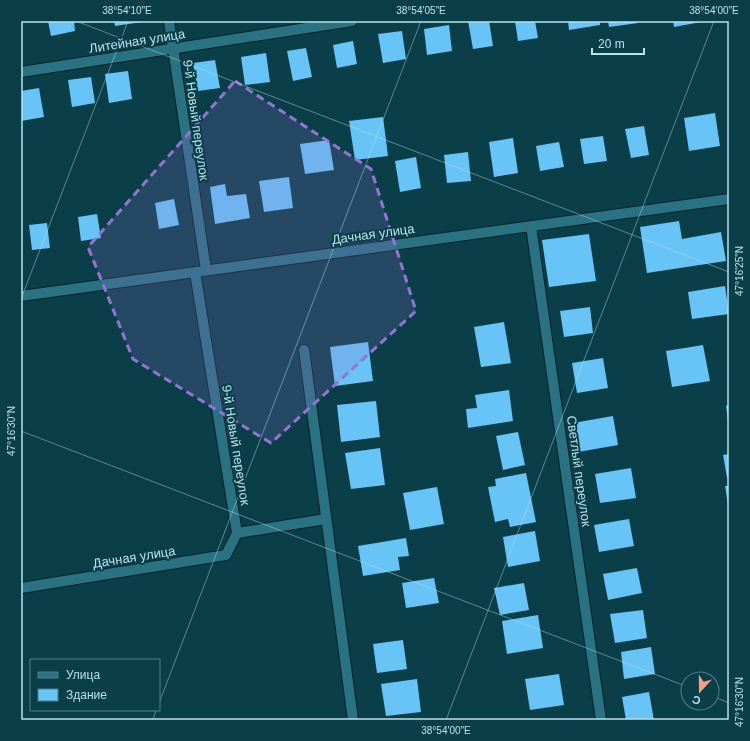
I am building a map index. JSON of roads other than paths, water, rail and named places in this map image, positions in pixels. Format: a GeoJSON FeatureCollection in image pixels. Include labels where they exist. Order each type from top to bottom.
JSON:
{"type":"FeatureCollection","features":[{"type":"Feature","properties":{"kind":"street","name":"9-й Новый переулок"},"geometry":{"type":"LineString","coordinates":[[169,21],[206,270]]}},
{"type":"Feature","properties":{"kind":"street","name":"Литейная улица"},"geometry":{"type":"LineString","coordinates":[[21,72],[352,21]]}},
{"type":"Feature","properties":{"kind":"street","name":"Дачная улица"},"geometry":{"type":"LineString","coordinates":[[21,296],[729,199]]}},
{"type":"Feature","properties":{"kind":"street","name":"Светлый переулок"},"geometry":{"type":"LineString","coordinates":[[531,226],[601,720]]}},
{"type":"Feature","properties":{"kind":"street","name":"9-й Новый переулок"},"geometry":{"type":"LineString","coordinates":[[195,272],[237,533]]}},
{"type":"Feature","properties":{"kind":"street"},"geometry":{"type":"LineString","coordinates":[[304,350],[353,720]]}},
{"type":"Feature","properties":{"kind":"street"},"geometry":{"type":"LineString","coordinates":[[237,533],[326,519]]}},
{"type":"Feature","properties":{"kind":"street","name":"Дачная улица"},"geometry":{"type":"LineString","coordinates":[[21,588],[226,555],[237,533]]}}]}
